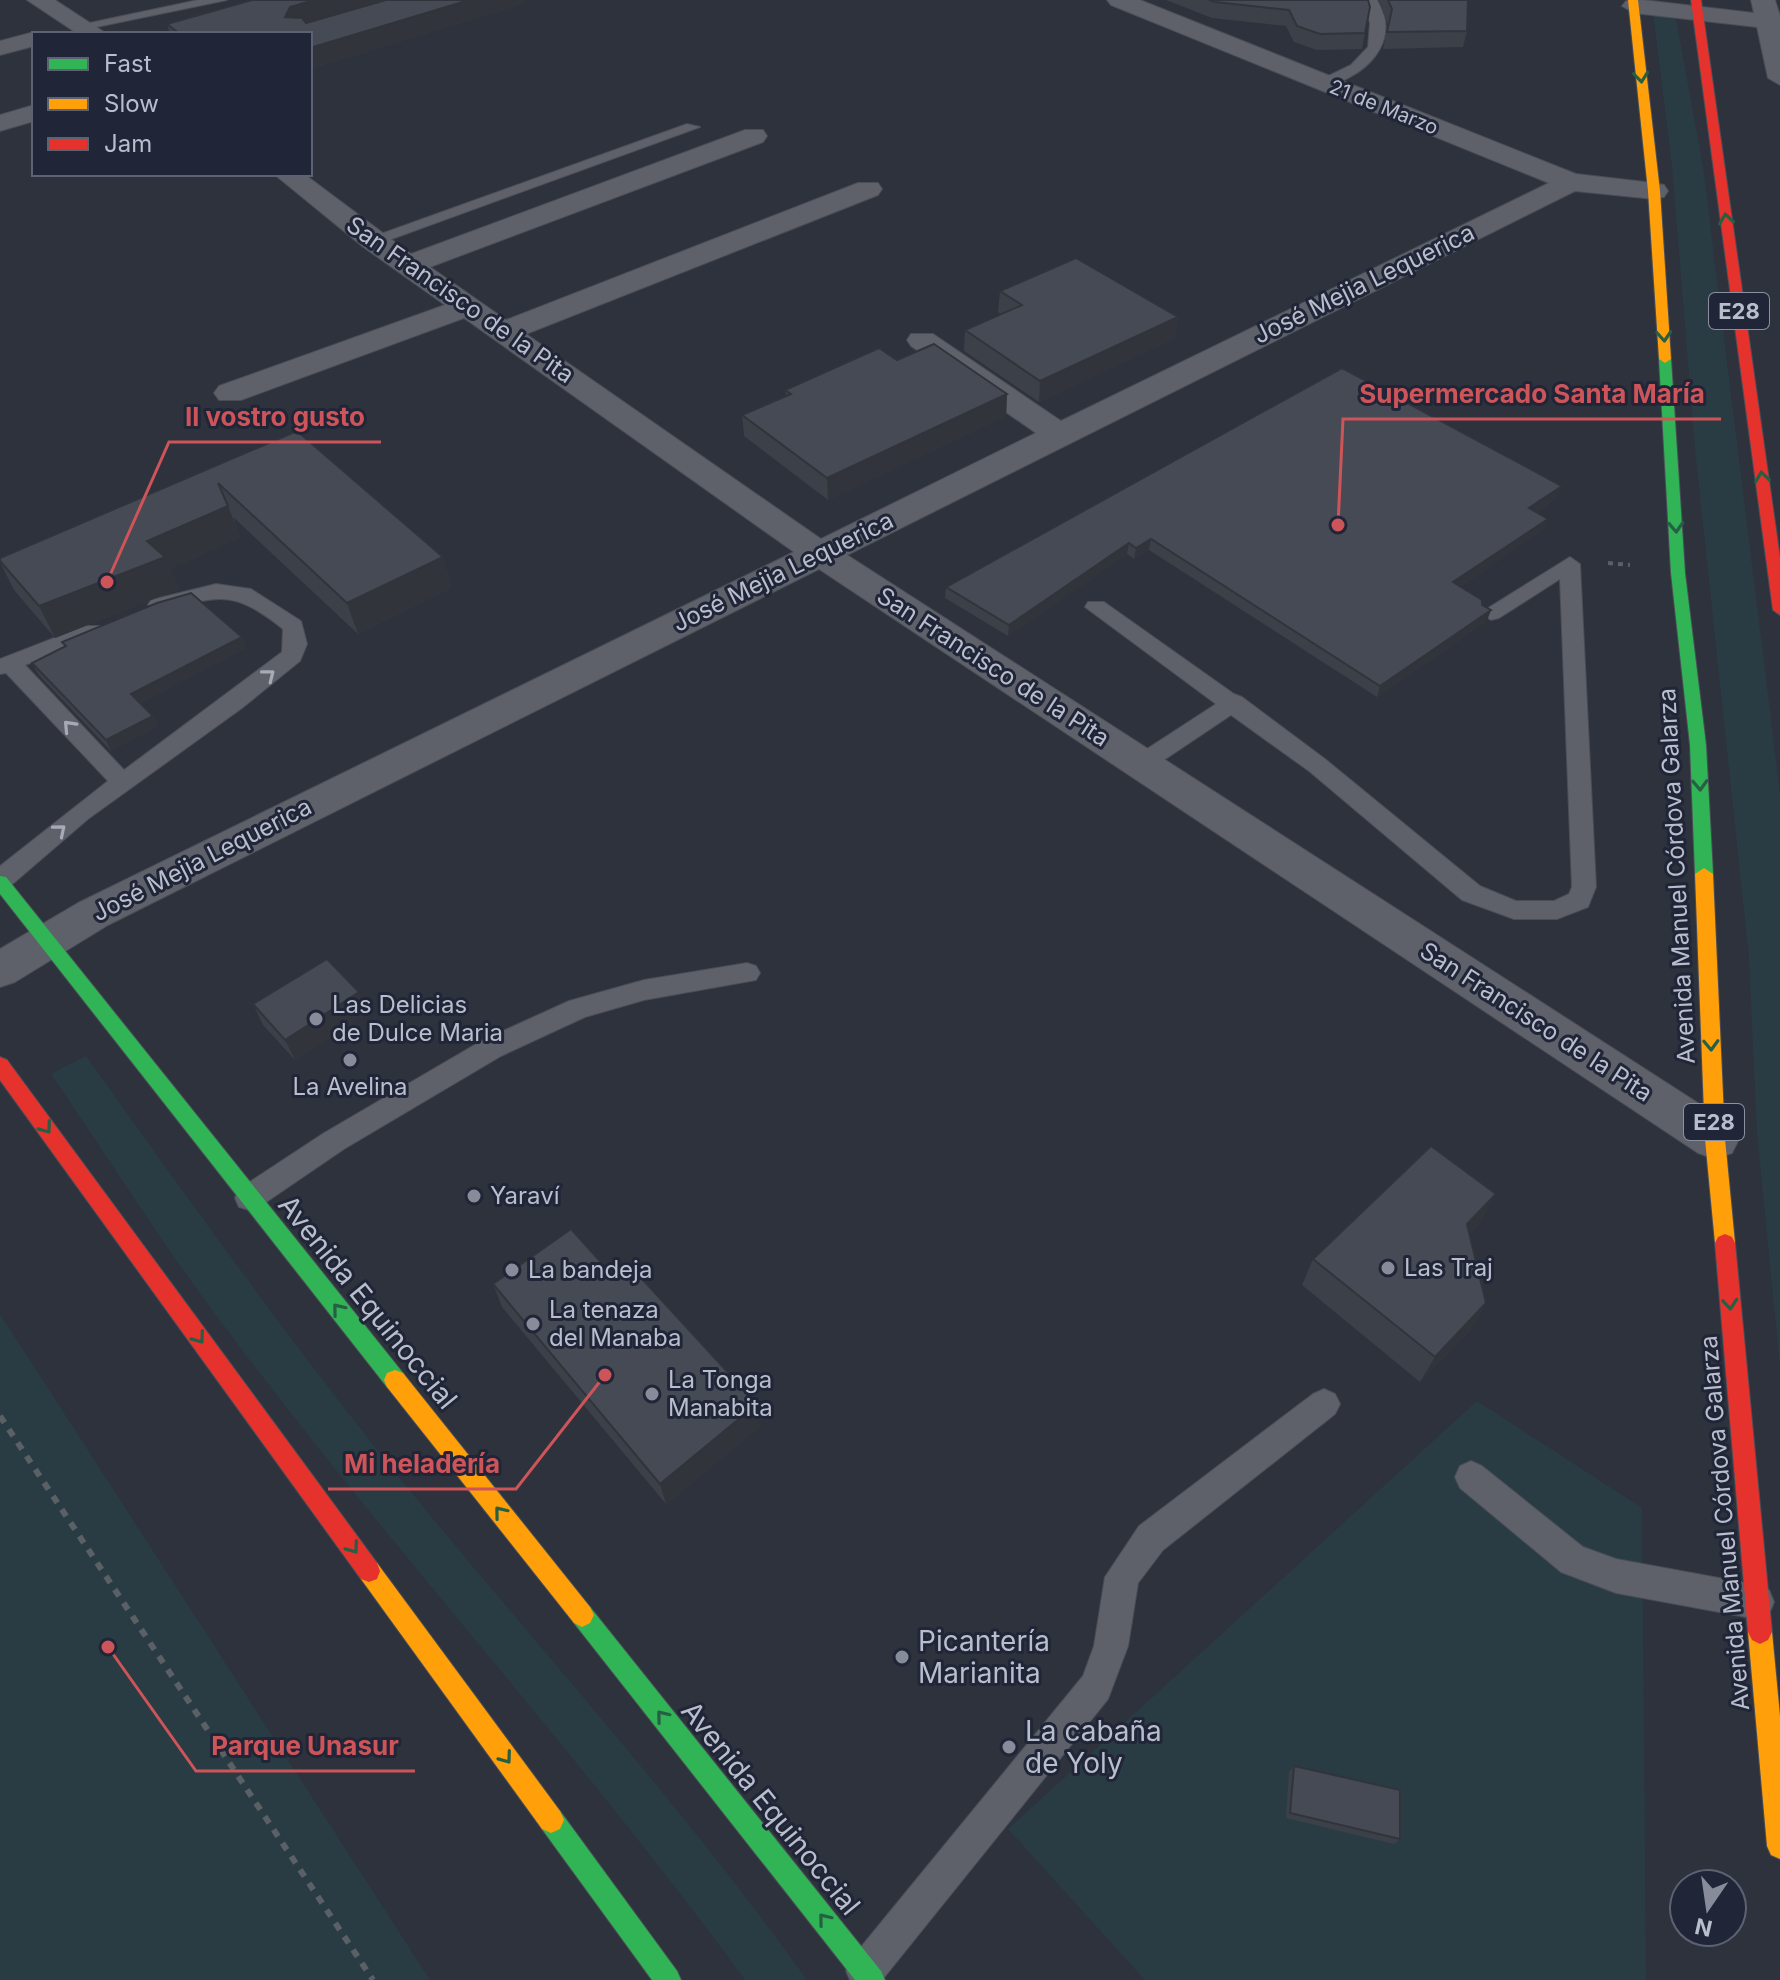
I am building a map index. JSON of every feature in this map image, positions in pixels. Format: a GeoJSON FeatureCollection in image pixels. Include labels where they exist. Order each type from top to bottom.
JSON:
{"type":"FeatureCollection","features":[{"type":"Feature","properties":{"kind":"main road","name":"Avenida Manuel Córdova Galarza"},"geometry":{"type":"LineString","coordinates":[[1633,3],[1654,191],[1678,573],[1698,745],[1715,1139],[1780,1846]]}},
{"type":"Feature","properties":{"kind":"main road","name":"E28"},"geometry":{"type":"LineString","coordinates":[[1698,6],[1780,610]]}},
{"type":"Feature","properties":{"kind":"main road","name":"Avenida Equinoccial"},"geometry":{"type":"LineString","coordinates":[[0,881],[868,1975]]}},
{"type":"Feature","properties":{"kind":"main road"},"geometry":{"type":"LineString","coordinates":[[0,1065],[668,1980]]}},
{"type":"Feature","properties":{"kind":"street"},"geometry":{"type":"LineString","coordinates":[[39,0],[88,30]]}},
{"type":"Feature","properties":{"kind":"street","name":"21 de Marzo"},"geometry":{"type":"LineString","coordinates":[[1119,0],[1571,182],[1654,191]]}},
{"type":"Feature","properties":{"kind":"street"},"geometry":{"type":"LineString","coordinates":[[1726,0],[1771,10]]}},
{"type":"Feature","properties":{"kind":"street"},"geometry":{"type":"LineString","coordinates":[[1633,3],[1771,10]]}},
{"type":"Feature","properties":{"kind":"street"},"geometry":{"type":"LineString","coordinates":[[1771,10],[1780,78]]}},
{"type":"Feature","properties":{"kind":"street"},"geometry":{"type":"LineString","coordinates":[[0,48],[32,40]]}},
{"type":"Feature","properties":{"kind":"street"},"geometry":{"type":"LineString","coordinates":[[0,123],[32,114]]}},
{"type":"Feature","properties":{"kind":"street"},"geometry":{"type":"LineString","coordinates":[[411,264],[754,136]]}},
{"type":"Feature","properties":{"kind":"street","name":"San Francisco de la Pita"},"geometry":{"type":"LineString","coordinates":[[290,176],[372,240],[411,264],[820,554],[1715,1139]]}},
{"type":"Feature","properties":{"kind":"street","name":"José Mejia Lequerica"},"geometry":{"type":"LineString","coordinates":[[0,970],[93,914],[1571,182]]}},
{"type":"Feature","properties":{"kind":"street"},"geometry":{"type":"LineString","coordinates":[[503,332],[868,189]]}},
{"type":"Feature","properties":{"kind":"street"},"geometry":{"type":"LineString","coordinates":[[230,393],[468,307]]}},
{"type":"Feature","properties":{"kind":"street"},"geometry":{"type":"LineString","coordinates":[[922,340],[1060,435]]}},
{"type":"Feature","properties":{"kind":"lane"},"geometry":{"type":"LineString","coordinates":[[88,30],[220,0]]}},
{"type":"Feature","properties":{"kind":"lane"},"geometry":{"type":"LineString","coordinates":[[1325,83],[1370,59],[1380,40],[1374,4],[1369,0]]}},
{"type":"Feature","properties":{"kind":"lane"},"geometry":{"type":"LineString","coordinates":[[372,240],[692,127]]}},
{"type":"Feature","properties":{"kind":"lane"},"geometry":{"type":"LineString","coordinates":[[1096,607],[1234,702],[1471,893],[1514,910],[1557,910],[1579,900],[1584,887],[1570,564],[1491,613]]}},
{"type":"Feature","properties":{"kind":"lane"},"geometry":{"type":"LineString","coordinates":[[0,881],[123,783],[279,668],[292,656],[296,644],[293,626],[262,601],[236,591],[216,589],[137,613]]}},
{"type":"Feature","properties":{"kind":"lane"},"geometry":{"type":"LineString","coordinates":[[109,625],[6,666],[123,783]]}},
{"type":"Feature","properties":{"kind":"lane"},"geometry":{"type":"LineString","coordinates":[[1141,764],[1234,702]]}},
{"type":"Feature","properties":{"kind":"lane"},"geometry":{"type":"LineString","coordinates":[[249,1198],[334,1141],[479,1056],[578,1008],[644,990],[747,973]]}},
{"type":"Feature","properties":{"kind":"lane"},"geometry":{"type":"LineString","coordinates":[[868,1975],[1096,1687],[1111,1646],[1122,1577],[1151,1538],[1324,1404]]}},
{"type":"Feature","properties":{"kind":"lane"},"geometry":{"type":"LineString","coordinates":[[1471,1477],[1573,1560],[1616,1576],[1757,1602]]}},
{"type":"Feature","properties":{"kind":"path"},"geometry":{"type":"LineString","coordinates":[[1570,564],[1625,565],[1678,573]]}},
{"type":"Feature","properties":{"kind":"path"},"geometry":{"type":"LineString","coordinates":[[0,1416],[373,1980]]}},
{"type":"Feature","properties":{"kind":"shaded area"},"geometry":{"type":"Polygon","coordinates":[[[1653,12],[1675,14],[1703,167],[1780,793],[1780,1367],[1757,1132],[1749,957],[1695,448],[1672,165],[1653,12]]]}},
{"type":"Feature","properties":{"kind":"shaded area"},"geometry":{"type":"Polygon","coordinates":[[[86,1056],[343,1407],[672,1804],[807,1980],[745,1980],[613,1808],[270,1386],[184,1271],[51,1074],[86,1056]]]}},
{"type":"Feature","properties":{"kind":"shaded area"},"geometry":{"type":"Polygon","coordinates":[[[0,1314],[430,1980],[0,1980],[0,1314]]]}},
{"type":"Feature","properties":{"kind":"shaded area"},"geometry":{"type":"Polygon","coordinates":[[[1477,1401],[1642,1508],[1646,1980],[1145,1980],[1008,1829],[1477,1401]]]}},
{"type":"Feature","properties":{"kind":"building"},"geometry":{"type":"Polygon","coordinates":[[[252,0],[314,0],[290,7],[285,17],[302,18],[306,23],[386,0],[469,0],[312,47],[312,32],[177,32],[167,24],[252,0]]]}},
{"type":"Feature","properties":{"kind":"building"},"geometry":{"type":"Polygon","coordinates":[[[1209,0],[1368,0],[1370,7],[1365,33],[1320,34],[1297,26],[1289,10],[1209,0]]]}},
{"type":"Feature","properties":{"kind":"building"},"geometry":{"type":"Polygon","coordinates":[[[1388,0],[1468,0],[1467,31],[1387,32],[1392,9],[1388,0]]]}},
{"type":"Feature","properties":{"kind":"building"},"geometry":{"type":"Polygon","coordinates":[[[1076,258],[1178,317],[1040,381],[965,330],[1022,305],[1000,291],[1076,258]]]}},
{"type":"Feature","properties":{"kind":"building"},"geometry":{"type":"Polygon","coordinates":[[[934,344],[1007,394],[827,478],[742,415],[791,394],[785,390],[879,348],[897,360],[934,344]]]}},
{"type":"Feature","properties":{"kind":"building"},"geometry":{"type":"Polygon","coordinates":[[[1342,368],[1562,486],[1529,508],[1548,519],[1453,582],[1482,600],[1482,605],[1491,610],[1380,686],[1151,539],[1136,548],[1129,543],[1009,625],[946,587],[1342,368]]]}},
{"type":"Feature","properties":{"kind":"building"},"geometry":{"type":"Polygon","coordinates":[[[297,431],[443,557],[347,603],[218,483],[228,506],[147,541],[165,557],[39,606],[0,561],[0,558],[297,431]]]}},
{"type":"Feature","properties":{"kind":"building"},"geometry":{"type":"Polygon","coordinates":[[[191,593],[242,637],[131,694],[153,716],[106,740],[32,663],[66,646],[62,642],[157,603],[191,593]]]}},
{"type":"Feature","properties":{"kind":"building"},"geometry":{"type":"Polygon","coordinates":[[[327,959],[359,992],[285,1040],[253,1004],[327,959]]]}},
{"type":"Feature","properties":{"kind":"building","name":"Las Traj"},"geometry":{"type":"Polygon","coordinates":[[[1431,1146],[1496,1194],[1467,1224],[1486,1303],[1435,1357],[1313,1259],[1431,1146]]]}},
{"type":"Feature","properties":{"kind":"building","name":"La Tonga Manabita"},"geometry":{"type":"Polygon","coordinates":[[[571,1229],[617,1280],[632,1268],[757,1404],[660,1484],[493,1284],[571,1229]]]}},
{"type":"Feature","properties":{"kind":"building"},"geometry":{"type":"Polygon","coordinates":[[[1294,1766],[1400,1790],[1400,1839],[1290,1813],[1294,1766]]]}},
{"type":"Feature","properties":{"kind":"traffic: fast"},"geometry":{"type":"LineString","coordinates":[[1665,359],[1678,573],[1698,745],[1704,874]]}},
{"type":"Feature","properties":{"kind":"traffic: fast"},"geometry":{"type":"LineString","coordinates":[[0,882],[395,1380]]}},
{"type":"Feature","properties":{"kind":"traffic: fast"},"geometry":{"type":"LineString","coordinates":[[582,1615],[872,1980]]}},
{"type":"Feature","properties":{"kind":"traffic: fast"},"geometry":{"type":"LineString","coordinates":[[551,1820],[668,1980]]}},
{"type":"Feature","properties":{"kind":"traffic: slow"},"geometry":{"type":"LineString","coordinates":[[1633,0],[1654,191],[1665,359]]}},
{"type":"Feature","properties":{"kind":"traffic: slow"},"geometry":{"type":"LineString","coordinates":[[1704,874],[1715,1139],[1725,1243]]}},
{"type":"Feature","properties":{"kind":"traffic: slow"},"geometry":{"type":"LineString","coordinates":[[395,1380],[582,1615]]}},
{"type":"Feature","properties":{"kind":"traffic: slow"},"geometry":{"type":"LineString","coordinates":[[369,1571],[551,1820]]}},
{"type":"Feature","properties":{"kind":"traffic: slow"},"geometry":{"type":"LineString","coordinates":[[1760,1632],[1780,1846]]}},
{"type":"Feature","properties":{"kind":"traffic: jam"},"geometry":{"type":"LineString","coordinates":[[1696,0],[1780,610]]}},
{"type":"Feature","properties":{"kind":"traffic: jam"},"geometry":{"type":"LineString","coordinates":[[0,1065],[369,1571]]}},
{"type":"Feature","properties":{"kind":"traffic: jam"},"geometry":{"type":"LineString","coordinates":[[1725,1243],[1760,1632]]}},
{"type":"Feature","properties":{"kind":"place","name":"Supermercado Santa María"},"geometry":{"type":"Point","coordinates":[1338,525]}},
{"type":"Feature","properties":{"kind":"place","name":"Il vostro gusto"},"geometry":{"type":"Point","coordinates":[107,582]}},
{"type":"Feature","properties":{"kind":"place","name":"Las Delicias de Dulce Maria"},"geometry":{"type":"Point","coordinates":[316,1019]}},
{"type":"Feature","properties":{"kind":"place","name":"La Avelina"},"geometry":{"type":"Point","coordinates":[350,1060]}},
{"type":"Feature","properties":{"kind":"place","name":"Yaraví"},"geometry":{"type":"Point","coordinates":[474,1196]}},
{"type":"Feature","properties":{"kind":"place","name":"Las Traj"},"geometry":{"type":"Point","coordinates":[1388,1268]}},
{"type":"Feature","properties":{"kind":"place","name":"La bandeja"},"geometry":{"type":"Point","coordinates":[512,1270]}},
{"type":"Feature","properties":{"kind":"place","name":"La tenaza del Manaba"},"geometry":{"type":"Point","coordinates":[533,1324]}},
{"type":"Feature","properties":{"kind":"place","name":"Mi heladería"},"geometry":{"type":"Point","coordinates":[605,1375]}},
{"type":"Feature","properties":{"kind":"place","name":"La Tonga Manabita"},"geometry":{"type":"Point","coordinates":[652,1394]}},
{"type":"Feature","properties":{"kind":"place","name":"Parque Unasur"},"geometry":{"type":"Point","coordinates":[108,1647]}},
{"type":"Feature","properties":{"kind":"place","name":"Picantería Marianita"},"geometry":{"type":"Point","coordinates":[902,1657]}},
{"type":"Feature","properties":{"kind":"place","name":"La cabaña de Yoly"},"geometry":{"type":"Point","coordinates":[1009,1747]}}]}
